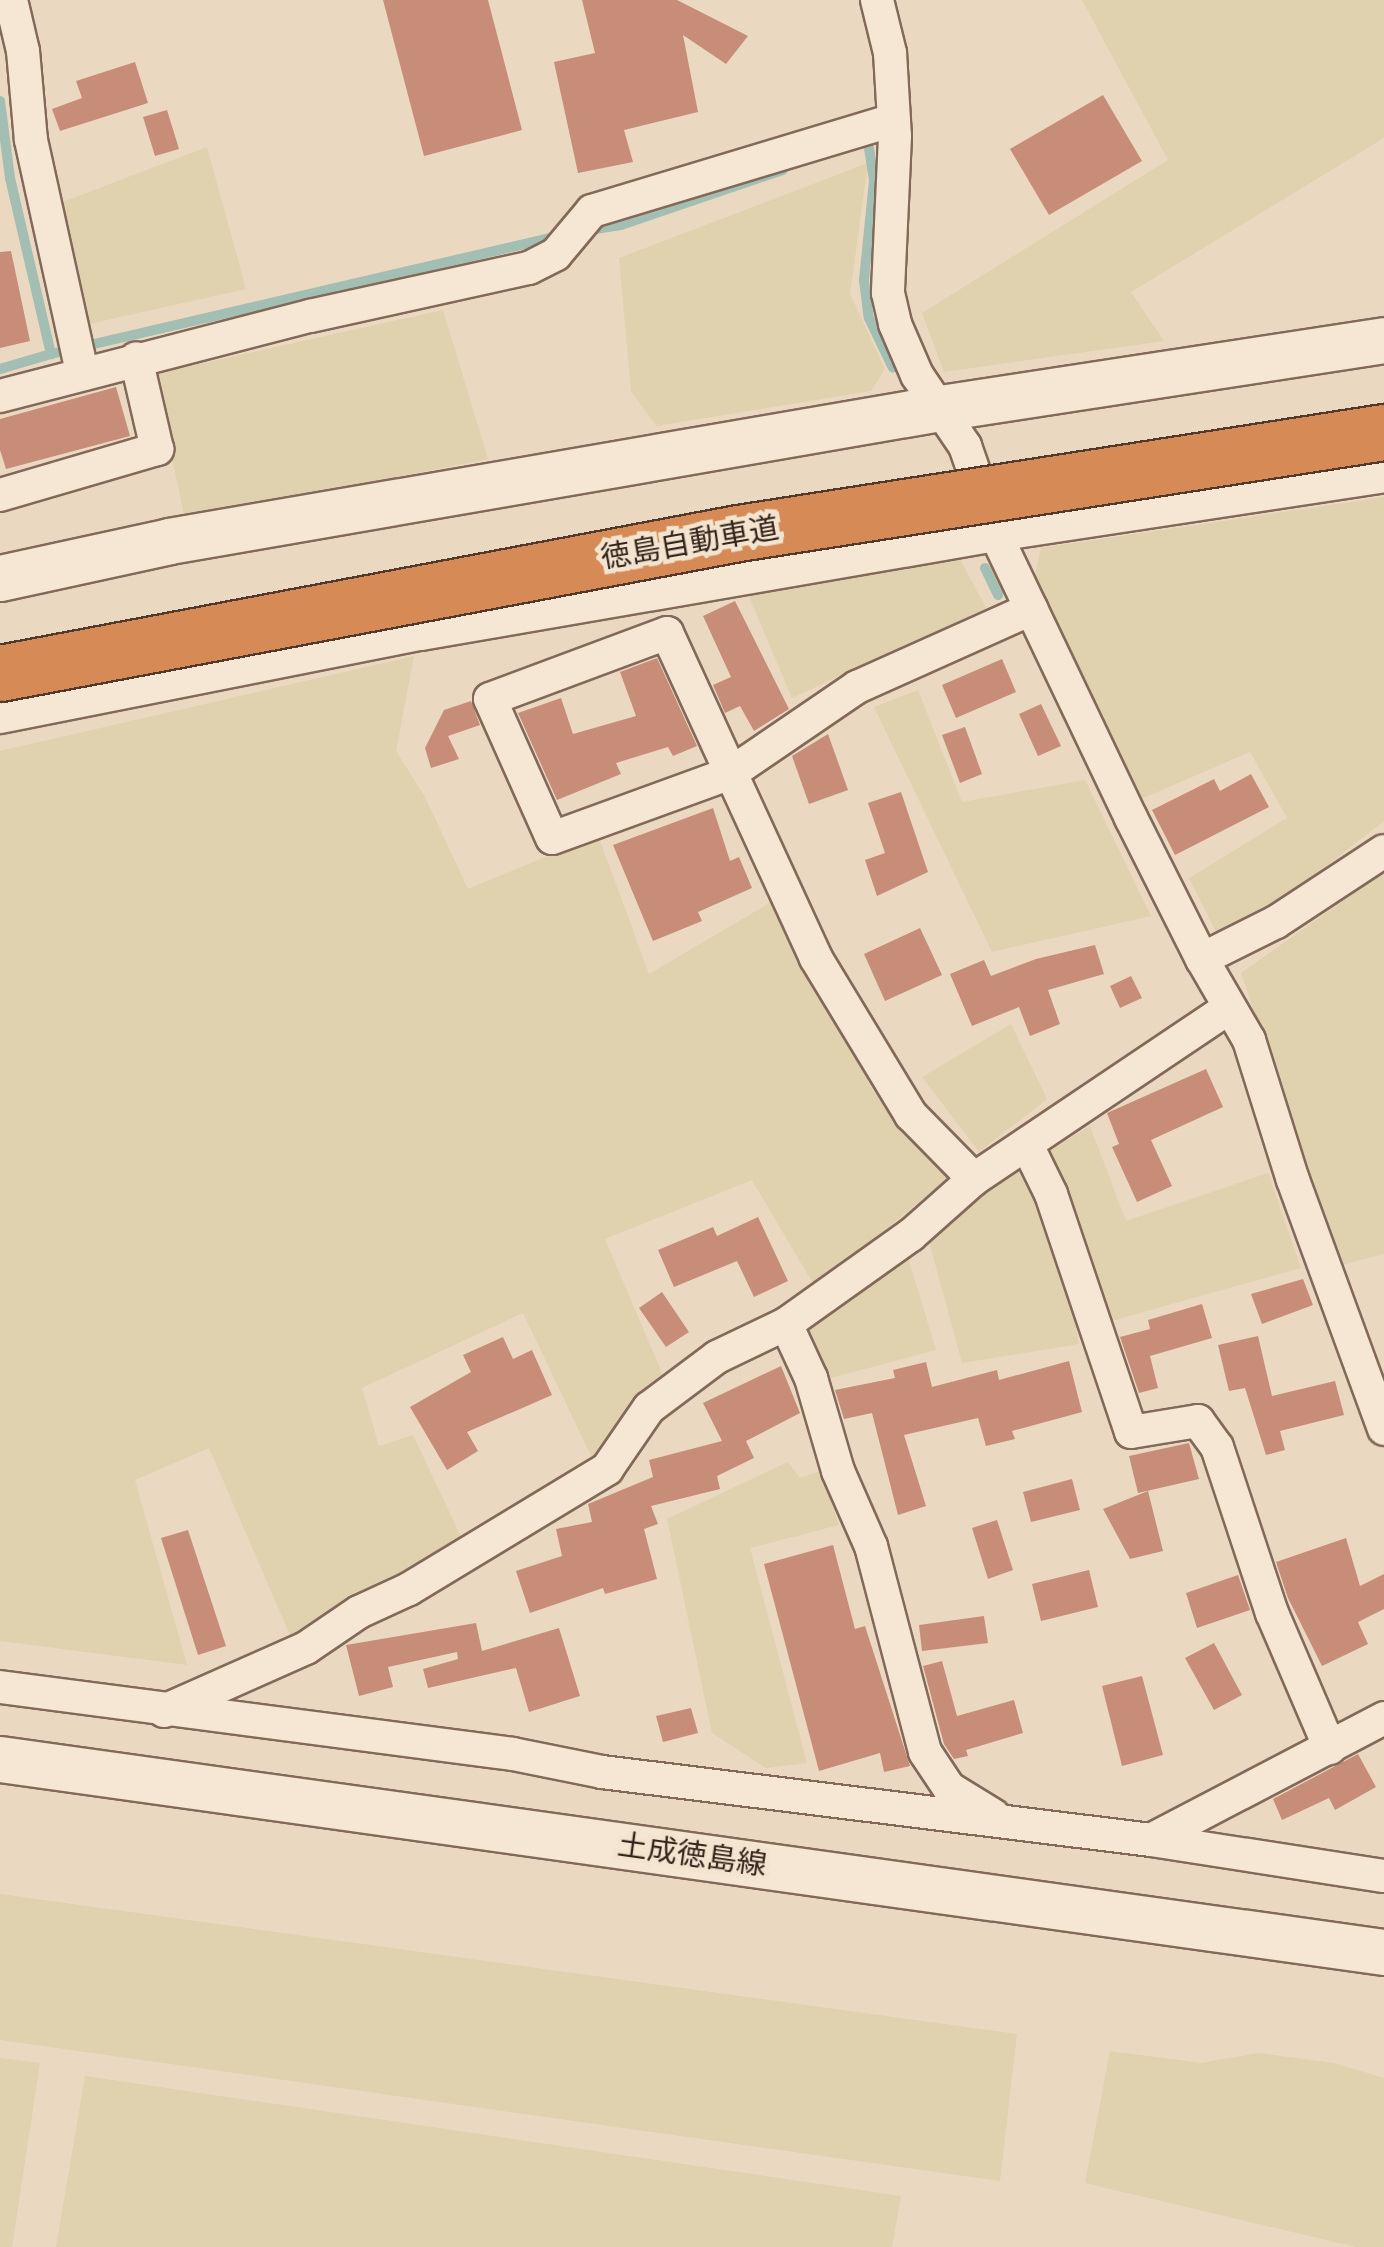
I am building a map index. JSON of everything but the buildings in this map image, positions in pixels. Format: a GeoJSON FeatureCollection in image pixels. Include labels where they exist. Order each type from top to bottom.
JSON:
{"type":"FeatureCollection","features":[{"type":"Feature","properties":{"kind":"highway","name":"徳島自動車道"},"geometry":{"type":"LineString","coordinates":[[0,673],[738,533],[1384,432]]}},
{"type":"Feature","properties":{"kind":"street"},"geometry":{"type":"LineString","coordinates":[[11,0],[23,50],[31,140],[78,356]]}},
{"type":"Feature","properties":{"kind":"street"},"geometry":{"type":"LineString","coordinates":[[878,0],[890,53],[894,120],[888,293],[894,324],[917,375],[965,446],[996,535],[1202,959],[1249,1040],[1293,1180],[1384,1430]]}},
{"type":"Feature","properties":{"kind":"street"},"geometry":{"type":"LineString","coordinates":[[0,396],[78,356],[136,358],[529,268],[556,254],[592,212],[894,120]]}},
{"type":"Feature","properties":{"kind":"street"},"geometry":{"type":"LineString","coordinates":[[0,578],[169,541],[940,408],[1384,340]]}},
{"type":"Feature","properties":{"kind":"street"},"geometry":{"type":"LineString","coordinates":[[0,495],[157,449],[136,358]]}},
{"type":"Feature","properties":{"kind":"street"},"geometry":{"type":"LineString","coordinates":[[0,717],[440,630],[996,535],[1384,476]]}},
{"type":"Feature","properties":{"kind":"street"},"geometry":{"type":"LineString","coordinates":[[974,1179],[911,1115],[826,974],[730,772],[667,633],[490,699],[552,838],[730,772],[857,687],[1031,608]]}},
{"type":"Feature","properties":{"kind":"street"},"geometry":{"type":"LineString","coordinates":[[1202,959],[1276,922],[1384,851]]}},
{"type":"Feature","properties":{"kind":"street"},"geometry":{"type":"LineString","coordinates":[[164,1711],[306,1648],[359,1612],[409,1589],[607,1469],[649,1408],[717,1357],[786,1324],[911,1234],[974,1179],[1228,1008]]}},
{"type":"Feature","properties":{"kind":"street"},"geometry":{"type":"LineString","coordinates":[[1028,1146],[1051,1194],[1131,1432],[1198,1421],[1217,1446],[1272,1612],[1330,1748]]}},
{"type":"Feature","properties":{"kind":"street"},"geometry":{"type":"LineString","coordinates":[[786,1324],[811,1378],[838,1471],[871,1546],[925,1752],[948,1788],[1004,1822]]}},
{"type":"Feature","properties":{"kind":"street"},"geometry":{"type":"LineString","coordinates":[[0,1687],[1151,1840],[1384,1876]]}},
{"type":"Feature","properties":{"kind":"street"},"geometry":{"type":"LineString","coordinates":[[1151,1840],[1384,1718]]}},
{"type":"Feature","properties":{"kind":"street","name":"土成徳島線"},"geometry":{"type":"LineString","coordinates":[[0,1759],[1384,1952]]}},
{"type":"Feature","properties":{"kind":"shaded area"},"geometry":{"type":"Polygon","coordinates":[[[1082,0],[1384,0],[1384,138],[1131,292],[1164,341],[944,372],[922,313],[1168,160],[1082,0]]]}},
{"type":"Feature","properties":{"kind":"shaded area"},"geometry":{"type":"Polygon","coordinates":[[[207,147],[246,289],[89,324],[60,203],[207,147]]]}},
{"type":"Feature","properties":{"kind":"shaded area"},"geometry":{"type":"Polygon","coordinates":[[[868,163],[850,294],[885,369],[871,391],[656,426],[631,391],[619,258],[868,163]]]}},
{"type":"Feature","properties":{"kind":"shaded area"},"geometry":{"type":"Polygon","coordinates":[[[443,310],[488,459],[185,519],[154,374],[443,310]]]}},
{"type":"Feature","properties":{"kind":"shaded area"},"geometry":{"type":"Polygon","coordinates":[[[1384,497],[1384,821],[1311,878],[1219,938],[1189,878],[1287,818],[1250,752],[1141,799],[1033,585],[1041,548],[1384,497]]]}},
{"type":"Feature","properties":{"kind":"shaded area"},"geometry":{"type":"Polygon","coordinates":[[[959,557],[986,608],[792,698],[747,592],[959,557]]]}},
{"type":"Feature","properties":{"kind":"shaded area"},"geometry":{"type":"Polygon","coordinates":[[[414,656],[396,751],[425,797],[468,889],[598,835],[649,974],[771,902],[873,1091],[953,1174],[815,1287],[752,1180],[605,1239],[665,1380],[592,1458],[523,1313],[362,1388],[379,1446],[413,1435],[463,1541],[293,1642],[209,1448],[135,1480],[187,1665],[0,1641],[0,751],[414,656]]]}},
{"type":"Feature","properties":{"kind":"shaded area"},"geometry":{"type":"Polygon","coordinates":[[[918,690],[962,802],[1085,780],[1151,916],[992,952],[874,707],[918,690]]]}},
{"type":"Feature","properties":{"kind":"shaded area"},"geometry":{"type":"Polygon","coordinates":[[[1384,872],[1384,1254],[1341,1265],[1241,973],[1384,872]]]}},
{"type":"Feature","properties":{"kind":"shaded area"},"geometry":{"type":"Polygon","coordinates":[[[1011,1024],[1047,1099],[979,1152],[922,1077],[1011,1024]]]}},
{"type":"Feature","properties":{"kind":"shaded area"},"geometry":{"type":"Polygon","coordinates":[[[1090,1126],[1126,1221],[1268,1173],[1301,1268],[1104,1323],[1047,1153],[1090,1126]]]}},
{"type":"Feature","properties":{"kind":"shaded area"},"geometry":{"type":"Polygon","coordinates":[[[1017,1170],[1059,1245],[1079,1344],[962,1363],[928,1238],[1017,1170]]]}},
{"type":"Feature","properties":{"kind":"shaded area"},"geometry":{"type":"Polygon","coordinates":[[[907,1254],[936,1350],[827,1379],[803,1331],[907,1254]]]}},
{"type":"Feature","properties":{"kind":"shaded area"},"geometry":{"type":"Polygon","coordinates":[[[788,1462],[800,1478],[820,1471],[839,1525],[750,1548],[807,1763],[766,1768],[712,1733],[667,1519],[788,1462]]]}},
{"type":"Feature","properties":{"kind":"shaded area"},"geometry":{"type":"Polygon","coordinates":[[[0,1894],[1017,2034],[1000,2181],[0,2040],[0,1894]]]}},
{"type":"Feature","properties":{"kind":"shaded area"},"geometry":{"type":"Polygon","coordinates":[[[1110,2051],[1201,2063],[1258,2053],[1334,2063],[1384,2078],[1384,2247],[1356,2247],[1085,2183],[1110,2051]]]}},
{"type":"Feature","properties":{"kind":"shaded area"},"geometry":{"type":"Polygon","coordinates":[[[0,2058],[40,2063],[12,2247],[0,2247],[0,2058]]]}},
{"type":"Feature","properties":{"kind":"shaded area"},"geometry":{"type":"Polygon","coordinates":[[[85,2076],[901,2196],[892,2247],[56,2247],[85,2076]]]}},
{"type":"Feature","properties":{"kind":"waterway"},"geometry":{"type":"LineString","coordinates":[[0,101],[10,178],[51,354],[563,235]]}},
{"type":"Feature","properties":{"kind":"waterway"},"geometry":{"type":"LineString","coordinates":[[861,144],[868,142],[874,181],[864,280],[869,318],[893,368]]}},
{"type":"Feature","properties":{"kind":"waterway"},"geometry":{"type":"LineString","coordinates":[[589,230],[621,225],[783,170]]}},
{"type":"Feature","properties":{"kind":"waterway"},"geometry":{"type":"LineString","coordinates":[[0,369],[51,354]]}},
{"type":"Feature","properties":{"kind":"waterway"},"geometry":{"type":"LineString","coordinates":[[985,568],[998,595]]}}]}
